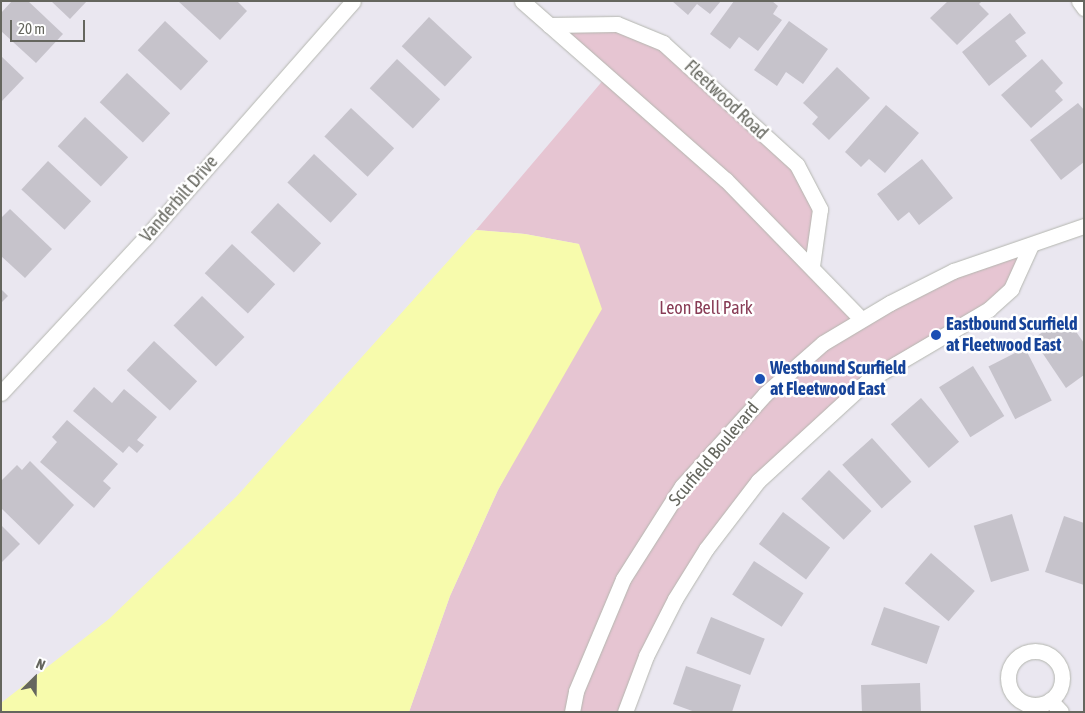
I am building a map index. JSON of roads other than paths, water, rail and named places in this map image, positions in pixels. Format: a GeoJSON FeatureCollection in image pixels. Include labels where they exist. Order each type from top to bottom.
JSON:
{"type":"FeatureCollection","features":[{"type":"Feature","properties":{"kind":"street","name":"Vanderbilt Drive"},"geometry":{"type":"LineString","coordinates":[[1,393],[138,245],[353,1]]}},
{"type":"Feature","properties":{"kind":"street"},"geometry":{"type":"LineString","coordinates":[[522,1],[726,180],[812,266],[861,319]]}},
{"type":"Feature","properties":{"kind":"street"},"geometry":{"type":"LineString","coordinates":[[1079,1],[1084,8]]}},
{"type":"Feature","properties":{"kind":"street","name":"Fleetwood Road"},"geometry":{"type":"LineString","coordinates":[[549,24],[617,24],[664,43],[797,165],[820,209],[812,266]]}},
{"type":"Feature","properties":{"kind":"street","name":"Scurfield Boulevard"},"geometry":{"type":"LineString","coordinates":[[572,712],[576,691],[623,579],[682,486],[765,394],[823,343],[861,319],[953,270],[1084,226]]}},
{"type":"Feature","properties":{"kind":"street"},"geometry":{"type":"LineString","coordinates":[[625,712],[646,656],[675,599],[706,549],[758,481],[867,382],[989,309],[1011,289],[1031,245]]}},
{"type":"Feature","properties":{"kind":"street"},"geometry":{"type":"LineString","coordinates":[[1050,700],[1061,712]]}},
{"type":"Feature","properties":{"kind":"place","name":"Eastbound Scurfield at Fleetwood East"},"geometry":{"type":"Point","coordinates":[936,335]}},
{"type":"Feature","properties":{"kind":"place","name":"Westbound Scurfield at Fleetwood East"},"geometry":{"type":"Point","coordinates":[760,379]}},
{"type":"Feature","properties":{"kind":"park label","name":"Leon Bell Park"},"geometry":{"type":"Point","coordinates":[706,308]}}]}
